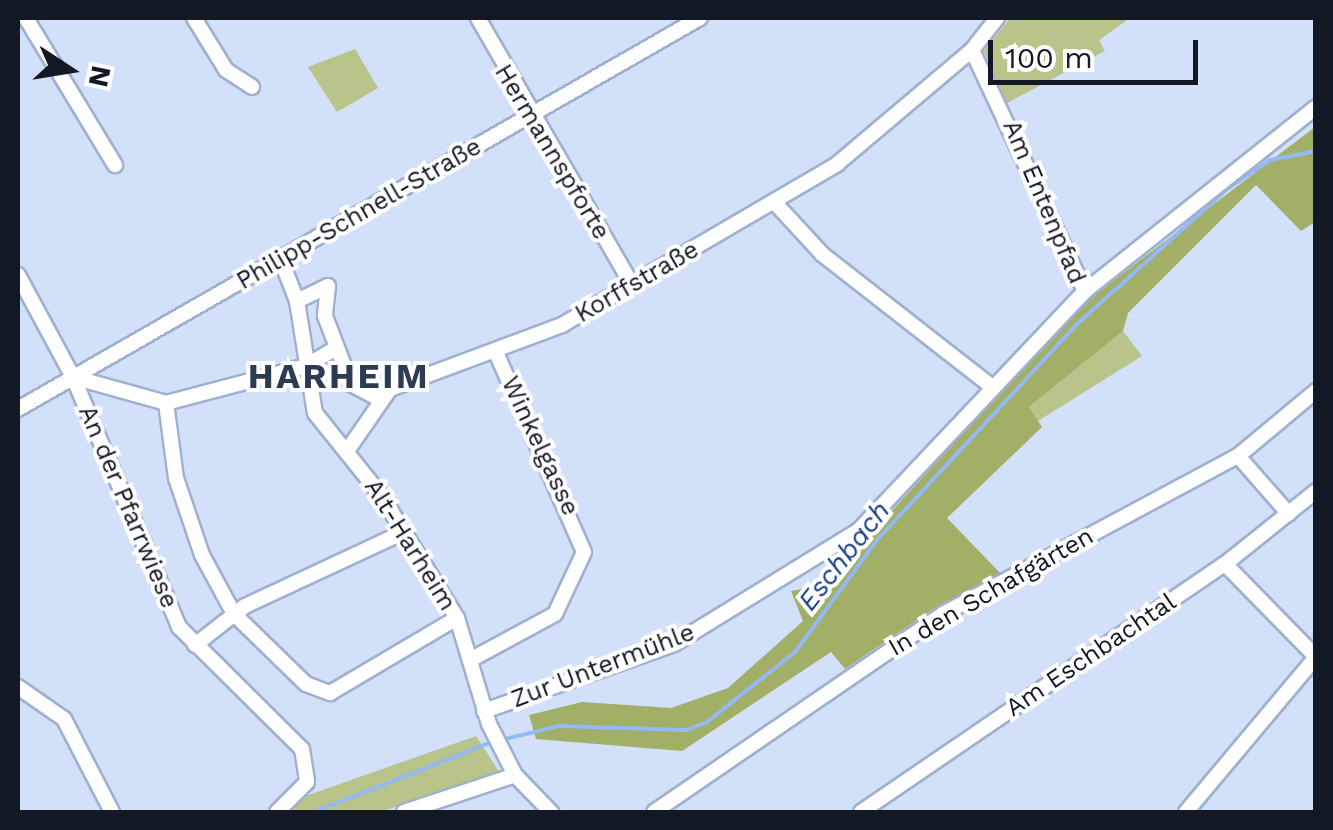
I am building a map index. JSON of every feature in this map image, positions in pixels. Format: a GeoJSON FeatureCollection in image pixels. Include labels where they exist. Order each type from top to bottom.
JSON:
{"type":"FeatureCollection","features":[{"type":"Feature","properties":{"kind":"street"},"geometry":{"type":"LineString","coordinates":[[26,18],[115,165]]}},
{"type":"Feature","properties":{"kind":"street"},"geometry":{"type":"LineString","coordinates":[[194,18],[226,70],[252,87]]}},
{"type":"Feature","properties":{"kind":"street","name":"Hermannspforte"},"geometry":{"type":"LineString","coordinates":[[478,18],[632,286]]}},
{"type":"Feature","properties":{"kind":"street","name":"Philipp-Schnell-Straße"},"geometry":{"type":"LineString","coordinates":[[18,408],[700,18]]}},
{"type":"Feature","properties":{"kind":"street","name":"Korffstraße"},"geometry":{"type":"LineString","coordinates":[[497,355],[632,286],[850,154],[972,50],[998,18]]}},
{"type":"Feature","properties":{"kind":"street","name":"Am Entenpfad"},"geometry":{"type":"LineString","coordinates":[[972,50],[1084,292],[992,387]]}},
{"type":"Feature","properties":{"kind":"street"},"geometry":{"type":"LineString","coordinates":[[1084,292],[1316,107]]}},
{"type":"Feature","properties":{"kind":"street"},"geometry":{"type":"LineString","coordinates":[[774,203],[822,254],[992,387]]}},
{"type":"Feature","properties":{"kind":"street","name":"Alt-Harheim"},"geometry":{"type":"LineString","coordinates":[[281,260],[297,301],[315,413],[404,532],[456,618],[486,717],[505,756],[516,775],[551,812]]}},
{"type":"Feature","properties":{"kind":"street","name":"An der Pfarrwiese"},"geometry":{"type":"LineString","coordinates":[[18,276],[73,377],[167,602],[195,645],[302,749],[307,782],[276,812]]}},
{"type":"Feature","properties":{"kind":"street"},"geometry":{"type":"LineString","coordinates":[[297,301],[328,286],[324,316],[351,384],[377,398]]}},
{"type":"Feature","properties":{"kind":"street"},"geometry":{"type":"LineString","coordinates":[[73,377],[166,403],[306,366],[336,348]]}},
{"type":"Feature","properties":{"kind":"street"},"geometry":{"type":"LineString","coordinates":[[347,451],[377,398],[497,355]]}},
{"type":"Feature","properties":{"kind":"street","name":"Winkelgasse"},"geometry":{"type":"LineString","coordinates":[[470,660],[555,614],[585,544],[497,355]]}},
{"type":"Feature","properties":{"kind":"street","name":"Zur Untermühle"},"geometry":{"type":"LineString","coordinates":[[486,717],[721,620],[870,522],[992,387]]}},
{"type":"Feature","properties":{"kind":"street","name":"In den Schafgärten"},"geometry":{"type":"LineString","coordinates":[[654,812],[943,614],[1238,456],[1316,391]]}},
{"type":"Feature","properties":{"kind":"street"},"geometry":{"type":"LineString","coordinates":[[166,403],[186,513],[234,614],[281,664],[330,693],[456,618]]}},
{"type":"Feature","properties":{"kind":"street"},"geometry":{"type":"LineString","coordinates":[[1238,456],[1288,514]]}},
{"type":"Feature","properties":{"kind":"street","name":"Am Eschbachtal"},"geometry":{"type":"LineString","coordinates":[[861,812],[1226,564],[1316,491]]}},
{"type":"Feature","properties":{"kind":"street"},"geometry":{"type":"LineString","coordinates":[[195,645],[234,614],[404,532]]}},
{"type":"Feature","properties":{"kind":"street"},"geometry":{"type":"LineString","coordinates":[[1186,812],[1316,657],[1226,564]]}},
{"type":"Feature","properties":{"kind":"street"},"geometry":{"type":"LineString","coordinates":[[18,687],[64,719],[112,812]]}},
{"type":"Feature","properties":{"kind":"street"},"geometry":{"type":"LineString","coordinates":[[404,812],[516,775]]}},
{"type":"Feature","properties":{"kind":"green space"},"geometry":{"type":"Polygon","coordinates":[[[1010,18],[1130,18],[1099,40],[1105,51],[1007,103],[984,51],[1010,18]]]}},
{"type":"Feature","properties":{"kind":"green space"},"geometry":{"type":"Polygon","coordinates":[[[355,49],[378,88],[337,112],[308,67],[355,49]]]}},
{"type":"Feature","properties":{"kind":"green space"},"geometry":{"type":"Polygon","coordinates":[[[1315,127],[1315,222],[1301,231],[1256,185],[1128,313],[1123,331],[1029,407],[1042,427],[947,518],[1003,576],[939,605],[845,669],[831,652],[682,751],[536,739],[529,715],[582,702],[671,708],[728,688],[803,621],[791,591],[823,585],[1084,303],[1315,127]]]}},
{"type":"Feature","properties":{"kind":"green space"},"geometry":{"type":"Polygon","coordinates":[[[1123,331],[1142,356],[1038,421],[1029,407],[1123,331]]]}},
{"type":"Feature","properties":{"kind":"green space"},"geometry":{"type":"Polygon","coordinates":[[[476,736],[500,773],[380,812],[283,812],[300,798],[476,736]]]}},
{"type":"Feature","properties":{"kind":"waterway","name":"Eschbach"},"geometry":{"type":"LineString","coordinates":[[501,740],[559,726],[687,730],[707,722],[795,652],[877,540],[1076,325],[1227,189],[1270,160],[1316,151]]}},
{"type":"Feature","properties":{"kind":"waterway","name":"Eschbach"},"geometry":{"type":"LineString","coordinates":[[314,812],[492,742]]}},
{"type":"Feature","properties":{"kind":"district","name":"HARHEIM"},"geometry":{"type":"Point","coordinates":[339,376]}}]}
